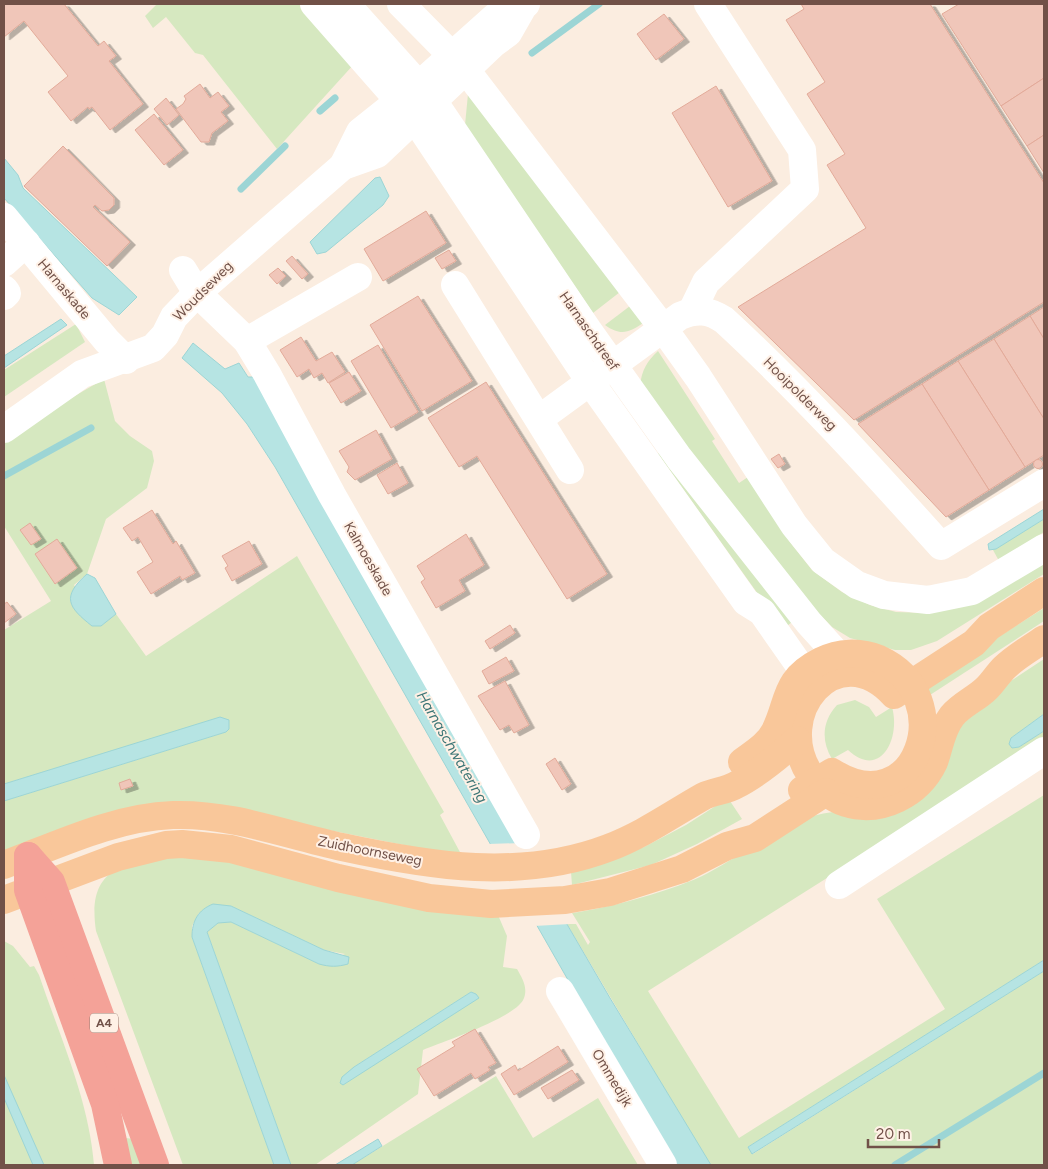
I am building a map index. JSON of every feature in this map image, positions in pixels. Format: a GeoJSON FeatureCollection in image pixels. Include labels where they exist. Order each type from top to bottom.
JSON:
{"type":"FeatureCollection","features":[{"type":"Feature","properties":{"kind":"highway"},"geometry":{"type":"LineString","coordinates":[[16,860],[28,890]]}},
{"type":"Feature","properties":{"kind":"highway","name":"A4"},"geometry":{"type":"LineString","coordinates":[[28,890],[105,1104],[118,1165]]}},
{"type":"Feature","properties":{"kind":"highway","name":"A4"},"geometry":{"type":"LineString","coordinates":[[28,890],[155,1165]]}},
{"type":"Feature","properties":{"kind":"main road"},"geometry":{"type":"LineString","coordinates":[[803,682],[855,672],[868,674],[894,695],[906,678],[974,643],[989,627],[1044,591]]}},
{"type":"Feature","properties":{"kind":"main road"},"geometry":{"type":"LineString","coordinates":[[28,890],[118,857],[166,845],[182,844],[231,849],[338,878],[429,898],[491,904],[564,900],[610,892],[682,869],[727,846],[755,838],[820,787],[832,772],[858,785],[882,784],[895,779],[907,770],[920,746],[923,732],[978,674],[1004,667],[1044,639]]}},
{"type":"Feature","properties":{"kind":"main road"},"geometry":{"type":"LineString","coordinates":[[803,682],[822,660],[838,655],[864,654],[885,662],[906,678],[934,719]]}},
{"type":"Feature","properties":{"kind":"main road"},"geometry":{"type":"LineString","coordinates":[[803,682],[806,700],[799,715],[797,740],[802,759],[820,787]]}},
{"type":"Feature","properties":{"kind":"main road","name":"Zuidhoornseweg"},"geometry":{"type":"LineString","coordinates":[[706,796],[728,771],[768,742],[775,731],[779,719],[803,682]]}},
{"type":"Feature","properties":{"kind":"main road","name":"Zuidhoornseweg"},"geometry":{"type":"LineString","coordinates":[[16,860],[118,824],[145,817],[192,815],[228,819],[397,859],[470,867],[500,868],[544,864],[589,854],[629,839],[663,822],[706,796],[735,786],[772,762],[797,740]]}},
{"type":"Feature","properties":{"kind":"street","name":"Harnaschdreef"},"geometry":{"type":"LineString","coordinates":[[314,4],[417,102],[679,458],[809,623],[838,655]]}},
{"type":"Feature","properties":{"kind":"street","name":"Harnaschdreef"},"geometry":{"type":"LineString","coordinates":[[346,4],[385,44],[417,102],[591,383],[746,602],[762,612],[803,682]]}},
{"type":"Feature","properties":{"kind":"street"},"geometry":{"type":"LineString","coordinates":[[401,4],[459,62],[663,328],[698,377],[794,526],[823,560],[857,585],[884,595],[928,600],[972,591],[1044,548]]}},
{"type":"Feature","properties":{"kind":"street"},"geometry":{"type":"LineString","coordinates":[[539,419],[591,383],[680,316],[692,311],[706,282],[805,189],[802,150],[708,4]]}},
{"type":"Feature","properties":{"kind":"street","name":"Woudseweg"},"geometry":{"type":"LineString","coordinates":[[4,429],[82,374],[126,360],[153,348],[165,335],[174,317],[198,292],[343,166],[360,132],[417,102],[459,62],[508,33],[525,5]]}},
{"type":"Feature","properties":{"kind":"street","name":"Harnaskade"},"geometry":{"type":"LineString","coordinates":[[4,217],[107,341],[126,360]]}},
{"type":"Feature","properties":{"kind":"street"},"geometry":{"type":"LineString","coordinates":[[4,263],[26,243]]}},
{"type":"Feature","properties":{"kind":"street","name":"Kalmoeskade"},"geometry":{"type":"LineString","coordinates":[[183,270],[198,292],[247,342],[526,835]]}},
{"type":"Feature","properties":{"kind":"street"},"geometry":{"type":"LineString","coordinates":[[247,342],[358,277]]}},
{"type":"Feature","properties":{"kind":"street"},"geometry":{"type":"LineString","coordinates":[[455,285],[570,470]]}},
{"type":"Feature","properties":{"kind":"street"},"geometry":{"type":"LineString","coordinates":[[4,289],[7,293],[4,296]]}},
{"type":"Feature","properties":{"kind":"street","name":"Hooipolderweg"},"geometry":{"type":"LineString","coordinates":[[692,311],[709,312],[724,320],[777,369],[816,408],[942,546],[1044,482]]}},
{"type":"Feature","properties":{"kind":"street"},"geometry":{"type":"LineString","coordinates":[[839,885],[1044,751]]}},
{"type":"Feature","properties":{"kind":"street","name":"Ommedijk"},"geometry":{"type":"LineString","coordinates":[[560,991],[664,1165]]}},
{"type":"Feature","properties":{"kind":"green space"},"geometry":{"type":"Polygon","coordinates":[[[157,4],[299,4],[355,63],[277,149],[203,55],[195,53],[166,17],[153,28],[145,16],[157,4]]]}},
{"type":"Feature","properties":{"kind":"green space"},"geometry":{"type":"Polygon","coordinates":[[[468,94],[620,292],[593,313],[465,125],[468,94]]]}},
{"type":"Feature","properties":{"kind":"green space"},"geometry":{"type":"Polygon","coordinates":[[[630,306],[643,323],[624,332],[615,331],[605,325],[630,306]]]}},
{"type":"Feature","properties":{"kind":"green space"},"geometry":{"type":"Polygon","coordinates":[[[76,324],[85,342],[4,397],[4,370],[76,324]]]}},
{"type":"Feature","properties":{"kind":"green space"},"geometry":{"type":"Polygon","coordinates":[[[658,351],[715,439],[712,441],[739,483],[748,477],[790,542],[812,570],[842,592],[870,605],[896,612],[927,613],[1044,561],[1044,574],[937,641],[911,650],[895,650],[850,638],[832,627],[794,588],[640,385],[646,366],[658,351]]]}},
{"type":"Feature","properties":{"kind":"green space"},"geometry":{"type":"Polygon","coordinates":[[[104,379],[115,421],[130,436],[152,451],[154,461],[147,488],[106,519],[87,574],[74,585],[101,626],[116,614],[146,656],[297,556],[444,812],[440,815],[461,854],[439,852],[222,809],[4,856],[4,801],[226,732],[97,756],[4,784],[4,630],[51,601],[4,526],[4,437],[104,379]]]}},
{"type":"Feature","properties":{"kind":"green space"},"geometry":{"type":"Polygon","coordinates":[[[663,448],[796,619],[783,629],[658,454],[663,448]]]}},
{"type":"Feature","properties":{"kind":"green space"},"geometry":{"type":"Polygon","coordinates":[[[1044,519],[1044,532],[999,561],[993,550],[1044,519]]]}},
{"type":"Feature","properties":{"kind":"green space"},"geometry":{"type":"Polygon","coordinates":[[[1044,608],[1044,621],[930,695],[924,684],[1044,608]]]}},
{"type":"Feature","properties":{"kind":"green space"},"geometry":{"type":"Polygon","coordinates":[[[1044,659],[1044,714],[1011,738],[1019,747],[1044,731],[1044,741],[648,991],[739,1138],[945,1009],[877,899],[1044,795],[1044,960],[748,1147],[753,1154],[1044,971],[1044,1165],[710,1165],[567,924],[576,924],[588,945],[590,942],[572,913],[622,903],[678,886],[723,865],[783,828],[816,815],[833,812],[958,725],[979,702],[1044,659]]]}},
{"type":"Feature","properties":{"kind":"green space"},"geometry":{"type":"Polygon","coordinates":[[[855,700],[869,707],[876,717],[892,707],[894,719],[890,743],[885,752],[878,758],[870,760],[859,758],[848,750],[832,759],[828,752],[825,738],[828,718],[837,705],[855,700]]]}},
{"type":"Feature","properties":{"kind":"green space"},"geometry":{"type":"Polygon","coordinates":[[[728,798],[742,819],[697,844],[651,865],[572,885],[571,872],[644,847],[686,825],[728,798]]]}},
{"type":"Feature","properties":{"kind":"green space"},"geometry":{"type":"Polygon","coordinates":[[[179,851],[498,915],[507,936],[503,967],[517,969],[525,986],[524,998],[519,1005],[494,1021],[423,1050],[418,1094],[315,1165],[291,1165],[207,932],[218,923],[231,922],[319,964],[345,954],[324,950],[231,906],[199,913],[192,926],[192,937],[274,1165],[183,1165],[96,931],[95,909],[97,892],[104,880],[114,871],[127,864],[179,851]],[[471,992],[354,1067],[343,1085],[476,994],[471,992]]]}},
{"type":"Feature","properties":{"kind":"green space"},"geometry":{"type":"Polygon","coordinates":[[[4,941],[13,946],[30,967],[34,966],[39,975],[80,1093],[91,1141],[94,1165],[4,1165],[4,941]]]}},
{"type":"Feature","properties":{"kind":"green space"},"geometry":{"type":"Polygon","coordinates":[[[496,1076],[533,1138],[598,1098],[638,1165],[352,1165],[496,1076]]]}},
{"type":"Feature","properties":{"kind":"green space"},"geometry":{"type":"Polygon","coordinates":[[[126,1138],[140,1140],[150,1165],[128,1165],[126,1138]]]}},
{"type":"Feature","properties":{"kind":"water"},"geometry":{"type":"Polygon","coordinates":[[[4,158],[18,175],[23,188],[137,297],[119,315],[92,298],[4,198],[4,158]]]}},
{"type":"Feature","properties":{"kind":"water"},"geometry":{"type":"Polygon","coordinates":[[[380,177],[389,196],[383,205],[326,252],[317,254],[310,242],[375,178],[380,177]]]}},
{"type":"Feature","properties":{"kind":"water"},"geometry":{"type":"Polygon","coordinates":[[[61,319],[67,325],[4,368],[4,356],[61,319]]]}},
{"type":"Feature","properties":{"kind":"water","name":"Harnaschwatering"},"geometry":{"type":"Polygon","coordinates":[[[193,343],[225,369],[239,363],[248,377],[254,377],[459,739],[610,998],[711,1165],[677,1165],[620,1071],[275,467],[247,424],[222,393],[182,358],[193,343]]]}},
{"type":"Feature","properties":{"kind":"water"},"geometry":{"type":"Polygon","coordinates":[[[1044,509],[1044,519],[996,549],[989,550],[988,544],[1044,509]]]}},
{"type":"Feature","properties":{"kind":"water"},"geometry":{"type":"Polygon","coordinates":[[[87,574],[95,578],[116,614],[101,626],[92,626],[77,613],[71,602],[73,589],[87,574]]]}},
{"type":"Feature","properties":{"kind":"water"},"geometry":{"type":"Polygon","coordinates":[[[1044,714],[1044,731],[1019,747],[1012,748],[1009,744],[1011,738],[1044,714]]]}},
{"type":"Feature","properties":{"kind":"water"},"geometry":{"type":"Polygon","coordinates":[[[220,717],[229,720],[229,729],[226,732],[4,801],[4,784],[220,717]]]}},
{"type":"Feature","properties":{"kind":"water"},"geometry":{"type":"Polygon","coordinates":[[[213,904],[231,906],[324,950],[349,957],[348,964],[344,965],[327,966],[319,964],[231,922],[218,923],[207,932],[291,1165],[274,1165],[192,937],[193,926],[197,917],[203,909],[213,904]]]}},
{"type":"Feature","properties":{"kind":"water"},"geometry":{"type":"Polygon","coordinates":[[[1044,960],[1044,971],[752,1154],[748,1147],[1044,960]]]}},
{"type":"Feature","properties":{"kind":"water"},"geometry":{"type":"Polygon","coordinates":[[[471,992],[479,998],[343,1085],[340,1083],[342,1077],[354,1067],[471,992]]]}},
{"type":"Feature","properties":{"kind":"water"},"geometry":{"type":"Polygon","coordinates":[[[4,1075],[44,1165],[33,1165],[4,1098],[4,1075]]]}},
{"type":"Feature","properties":{"kind":"water"},"geometry":{"type":"Polygon","coordinates":[[[378,1139],[382,1146],[352,1165],[335,1165],[378,1139]]]}},
{"type":"Feature","properties":{"kind":"pier"},"geometry":{"type":"Polygon","coordinates":[[[522,843],[570,924],[534,926],[488,844],[522,843]]]}},
{"type":"Feature","properties":{"kind":"building"},"geometry":{"type":"Polygon","coordinates":[[[4,4],[64,4],[98,46],[104,41],[116,56],[109,61],[143,104],[110,130],[92,107],[89,109],[88,107],[71,121],[48,92],[68,76],[24,21],[4,37],[4,4]]]}},
{"type":"Feature","properties":{"kind":"building"},"geometry":{"type":"Polygon","coordinates":[[[801,4],[930,4],[1044,183],[1044,302],[854,420],[738,307],[866,228],[827,165],[845,154],[807,94],[825,82],[786,20],[804,9],[801,4]]]}},
{"type":"Feature","properties":{"kind":"building"},"geometry":{"type":"Polygon","coordinates":[[[959,4],[1044,4],[1044,78],[1001,106],[942,14],[959,4]]]}},
{"type":"Feature","properties":{"kind":"building"},"geometry":{"type":"Polygon","coordinates":[[[664,14],[684,39],[656,60],[637,34],[664,14]]]}},
{"type":"Feature","properties":{"kind":"building"},"geometry":{"type":"Polygon","coordinates":[[[1044,78],[1044,135],[1027,146],[1001,106],[1044,78]]]}},
{"type":"Feature","properties":{"kind":"building"},"geometry":{"type":"Polygon","coordinates":[[[200,84],[210,98],[218,92],[229,106],[221,112],[228,121],[212,133],[209,142],[201,142],[176,109],[183,104],[186,99],[184,96],[200,84]]]}},
{"type":"Feature","properties":{"kind":"building"},"geometry":{"type":"Polygon","coordinates":[[[716,86],[772,181],[728,207],[672,113],[716,86]]]}},
{"type":"Feature","properties":{"kind":"building"},"geometry":{"type":"Polygon","coordinates":[[[166,98],[179,115],[167,125],[154,109],[166,98]]]}},
{"type":"Feature","properties":{"kind":"building"},"geometry":{"type":"Polygon","coordinates":[[[154,114],[183,150],[164,165],[135,130],[154,114]]]}},
{"type":"Feature","properties":{"kind":"building"},"geometry":{"type":"Polygon","coordinates":[[[1044,135],[1044,173],[1027,146],[1044,135]]]}},
{"type":"Feature","properties":{"kind":"building"},"geometry":{"type":"Polygon","coordinates":[[[63,146],[114,198],[114,205],[109,210],[102,211],[95,205],[93,207],[130,242],[107,266],[24,186],[63,146]]]}},
{"type":"Feature","properties":{"kind":"building"},"geometry":{"type":"Polygon","coordinates":[[[426,211],[446,243],[383,281],[364,249],[426,211]]]}},
{"type":"Feature","properties":{"kind":"building"},"geometry":{"type":"Polygon","coordinates":[[[449,250],[456,261],[442,269],[435,258],[449,250]]]}},
{"type":"Feature","properties":{"kind":"building"},"geometry":{"type":"Polygon","coordinates":[[[292,256],[308,274],[302,279],[286,261],[292,256]]]}},
{"type":"Feature","properties":{"kind":"building"},"geometry":{"type":"Polygon","coordinates":[[[278,268],[286,276],[277,284],[269,275],[278,268]]]}},
{"type":"Feature","properties":{"kind":"building"},"geometry":{"type":"Polygon","coordinates":[[[418,296],[472,381],[422,411],[370,325],[418,296]]]}},
{"type":"Feature","properties":{"kind":"building"},"geometry":{"type":"Polygon","coordinates":[[[1044,307],[1044,339],[1030,316],[1044,307]]]}},
{"type":"Feature","properties":{"kind":"building"},"geometry":{"type":"Polygon","coordinates":[[[1030,316],[1044,339],[1044,419],[994,339],[1030,316]]]}},
{"type":"Feature","properties":{"kind":"building"},"geometry":{"type":"Polygon","coordinates":[[[301,337],[316,361],[332,352],[345,372],[328,383],[322,373],[314,378],[309,369],[297,377],[280,350],[301,337]]]}},
{"type":"Feature","properties":{"kind":"building"},"geometry":{"type":"Polygon","coordinates":[[[994,339],[1044,419],[1044,455],[1025,467],[958,361],[994,339]]]}},
{"type":"Feature","properties":{"kind":"building"},"geometry":{"type":"Polygon","coordinates":[[[378,345],[418,412],[391,428],[351,361],[378,345]]]}},
{"type":"Feature","properties":{"kind":"building"},"geometry":{"type":"Polygon","coordinates":[[[958,361],[1025,467],[989,490],[922,384],[958,361]]]}},
{"type":"Feature","properties":{"kind":"building"},"geometry":{"type":"Polygon","coordinates":[[[349,372],[361,391],[341,403],[329,383],[349,372]]]}},
{"type":"Feature","properties":{"kind":"building"},"geometry":{"type":"Polygon","coordinates":[[[486,382],[607,574],[567,599],[477,456],[459,467],[428,418],[486,382]]]}},
{"type":"Feature","properties":{"kind":"building"},"geometry":{"type":"Polygon","coordinates":[[[922,384],[989,490],[946,517],[858,424],[922,384]]]}},
{"type":"Feature","properties":{"kind":"building"},"geometry":{"type":"Polygon","coordinates":[[[376,430],[392,459],[355,480],[347,472],[349,467],[339,451],[376,430]]]}},
{"type":"Feature","properties":{"kind":"building"},"geometry":{"type":"Polygon","coordinates":[[[779,454],[785,464],[778,468],[771,459],[779,454]]]}},
{"type":"Feature","properties":{"kind":"building"},"geometry":{"type":"Polygon","coordinates":[[[1038,459],[1043,464],[1038,469],[1033,464],[1038,459]]]}},
{"type":"Feature","properties":{"kind":"building"},"geometry":{"type":"Polygon","coordinates":[[[397,463],[408,483],[388,494],[377,475],[397,463]]]}},
{"type":"Feature","properties":{"kind":"building"},"geometry":{"type":"Polygon","coordinates":[[[152,510],[173,544],[176,541],[195,573],[182,580],[180,576],[151,594],[137,572],[153,562],[138,537],[132,541],[123,528],[152,510]]]}},
{"type":"Feature","properties":{"kind":"building"},"geometry":{"type":"Polygon","coordinates":[[[30,523],[41,539],[31,545],[20,530],[30,523]]]}},
{"type":"Feature","properties":{"kind":"building"},"geometry":{"type":"Polygon","coordinates":[[[466,534],[484,565],[459,580],[465,591],[436,608],[421,582],[425,579],[417,566],[466,534]]]}},
{"type":"Feature","properties":{"kind":"building"},"geometry":{"type":"Polygon","coordinates":[[[57,539],[77,568],[55,584],[35,554],[57,539]]]}},
{"type":"Feature","properties":{"kind":"building"},"geometry":{"type":"Polygon","coordinates":[[[249,541],[262,564],[232,581],[225,568],[228,566],[222,556],[249,541]]]}},
{"type":"Feature","properties":{"kind":"building"},"geometry":{"type":"Polygon","coordinates":[[[7,602],[16,614],[4,623],[4,604],[7,602]]]}},
{"type":"Feature","properties":{"kind":"building"},"geometry":{"type":"Polygon","coordinates":[[[510,625],[515,633],[490,649],[485,641],[510,625]]]}},
{"type":"Feature","properties":{"kind":"building"},"geometry":{"type":"Polygon","coordinates":[[[506,657],[514,671],[489,684],[482,671],[506,657]]]}},
{"type":"Feature","properties":{"kind":"building"},"geometry":{"type":"Polygon","coordinates":[[[505,681],[529,725],[514,733],[509,725],[500,730],[478,696],[505,681]]]}},
{"type":"Feature","properties":{"kind":"building"},"geometry":{"type":"Polygon","coordinates":[[[555,758],[571,784],[562,790],[546,764],[555,758]]]}},
{"type":"Feature","properties":{"kind":"building"},"geometry":{"type":"Polygon","coordinates":[[[130,779],[133,786],[121,790],[119,783],[130,779]]]}},
{"type":"Feature","properties":{"kind":"building"},"geometry":{"type":"Polygon","coordinates":[[[475,1029],[496,1063],[488,1067],[490,1070],[475,1079],[471,1073],[434,1096],[417,1069],[455,1046],[452,1042],[475,1029]]]}},
{"type":"Feature","properties":{"kind":"building"},"geometry":{"type":"Polygon","coordinates":[[[558,1046],[568,1062],[514,1095],[501,1074],[515,1065],[518,1071],[558,1046]]]}},
{"type":"Feature","properties":{"kind":"building"},"geometry":{"type":"Polygon","coordinates":[[[572,1070],[579,1080],[548,1099],[541,1088],[572,1070]]]}},
{"type":"Feature","properties":{"kind":"waterway"},"geometry":{"type":"LineString","coordinates":[[532,53],[599,4]]}},
{"type":"Feature","properties":{"kind":"waterway"},"geometry":{"type":"LineString","coordinates":[[320,111],[335,98]]}},
{"type":"Feature","properties":{"kind":"waterway"},"geometry":{"type":"LineString","coordinates":[[241,189],[285,146]]}},
{"type":"Feature","properties":{"kind":"waterway"},"geometry":{"type":"LineString","coordinates":[[4,476],[91,428]]}},
{"type":"Feature","properties":{"kind":"waterway"},"geometry":{"type":"LineString","coordinates":[[895,1165],[1044,1073]]}}]}
